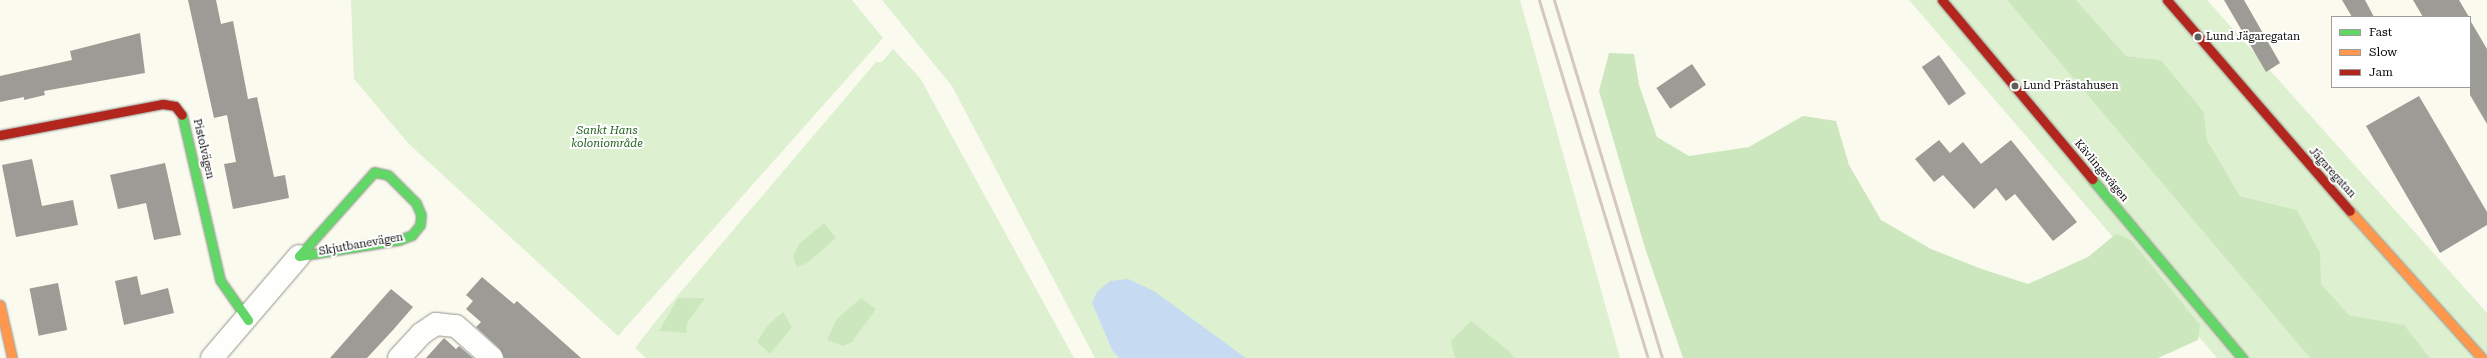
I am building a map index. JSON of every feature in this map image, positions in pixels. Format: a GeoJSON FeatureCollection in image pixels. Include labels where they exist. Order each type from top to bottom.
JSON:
{"type":"FeatureCollection","features":[{"type":"Feature","properties":{"kind":"street","name":"Kävlingevägen"},"geometry":{"type":"LineString","coordinates":[[1942,0],[2242,358]]}},
{"type":"Feature","properties":{"kind":"street","name":"Jägaregatan"},"geometry":{"type":"LineString","coordinates":[[2167,0],[2278,131],[2482,358]]}},
{"type":"Feature","properties":{"kind":"street","name":"Pistolvägen"},"geometry":{"type":"LineString","coordinates":[[0,135],[163,104],[175,106],[183,117],[220,280],[248,320]]}},
{"type":"Feature","properties":{"kind":"street","name":"Skjutbanevägen"},"geometry":{"type":"LineString","coordinates":[[212,358],[248,320],[299,256],[374,172],[388,175],[400,185],[416,204],[421,215],[420,225],[412,235],[399,240],[299,256]]}},
{"type":"Feature","properties":{"kind":"street"},"geometry":{"type":"LineString","coordinates":[[0,305],[12,358]]}},
{"type":"Feature","properties":{"kind":"street"},"geometry":{"type":"LineString","coordinates":[[399,358],[421,334],[436,324],[456,326],[492,358]]}},
{"type":"Feature","properties":{"kind":"green space","name":"Sankt Hans koloniområde"},"geometry":{"type":"Polygon","coordinates":[[[351,0],[852,0],[883,38],[618,336],[408,143],[354,79],[351,0]]]}},
{"type":"Feature","properties":{"kind":"green space"},"geometry":{"type":"Polygon","coordinates":[[[882,0],[1520,0],[1620,358],[1246,358],[1190,319],[1092,303],[1112,350],[1119,358],[1095,358],[952,86],[882,0]]]}},
{"type":"Feature","properties":{"kind":"green space"},"geometry":{"type":"Polygon","coordinates":[[[1909,0],[2007,0],[2310,358],[2217,358],[1909,0]]]}},
{"type":"Feature","properties":{"kind":"green space"},"geometry":{"type":"Polygon","coordinates":[[[2007,0],[2076,0],[2126,56],[2161,60],[2204,112],[2207,140],[2240,196],[2297,210],[2320,252],[2321,284],[2349,315],[2404,325],[2430,358],[2310,358],[2007,0]]]}},
{"type":"Feature","properties":{"kind":"green space"},"geometry":{"type":"Polygon","coordinates":[[[2076,0],[2207,0],[2487,313],[2487,358],[2430,358],[2403,325],[2349,315],[2320,284],[2320,252],[2297,210],[2240,196],[2207,140],[2204,112],[2161,60],[2126,56],[2076,0]]]}},
{"type":"Feature","properties":{"kind":"green space"},"geometry":{"type":"Polygon","coordinates":[[[893,49],[920,78],[1074,358],[646,358],[635,348],[656,321],[876,62],[882,62],[893,49]]]}},
{"type":"Feature","properties":{"kind":"green space"},"geometry":{"type":"Polygon","coordinates":[[[1609,53],[1634,54],[1639,85],[1657,137],[1689,156],[1749,147],[1803,116],[1836,121],[1849,165],[1881,220],[1931,249],[1979,268],[2028,284],[2088,257],[2116,234],[2131,240],[2200,325],[2198,340],[2158,358],[1683,358],[1645,248],[1599,91],[1609,53]]]}},
{"type":"Feature","properties":{"kind":"green space"},"geometry":{"type":"Polygon","coordinates":[[[824,223],[836,238],[807,263],[797,267],[793,257],[799,244],[824,223]]]}},
{"type":"Feature","properties":{"kind":"green space"},"geometry":{"type":"Polygon","coordinates":[[[678,298],[705,298],[687,323],[686,333],[659,331],[678,298]]]}},
{"type":"Feature","properties":{"kind":"green space"},"geometry":{"type":"Polygon","coordinates":[[[861,298],[876,309],[852,342],[843,346],[827,340],[836,320],[861,298]]]}},
{"type":"Feature","properties":{"kind":"green space"},"geometry":{"type":"Polygon","coordinates":[[[783,312],[792,327],[770,354],[757,342],[768,325],[783,312]]]}},
{"type":"Feature","properties":{"kind":"green space"},"geometry":{"type":"Polygon","coordinates":[[[1471,321],[1510,352],[1514,358],[1455,358],[1451,341],[1471,321]]]}},
{"type":"Feature","properties":{"kind":"water"},"geometry":{"type":"Polygon","coordinates":[[[1128,279],[1154,291],[1246,358],[1119,358],[1112,350],[1092,303],[1097,292],[1110,281],[1128,279]]]}},
{"type":"Feature","properties":{"kind":"building"},"geometry":{"type":"Polygon","coordinates":[[[188,0],[216,0],[221,24],[233,21],[248,99],[257,97],[274,177],[285,175],[289,198],[233,209],[224,164],[236,162],[227,115],[214,118],[188,0]]]}},
{"type":"Feature","properties":{"kind":"building"},"geometry":{"type":"Polygon","coordinates":[[[2224,0],[2244,0],[2280,63],[2266,72],[2224,0]]]}},
{"type":"Feature","properties":{"kind":"building"},"geometry":{"type":"Polygon","coordinates":[[[2342,0],[2365,0],[2373,16],[2351,16],[2342,0]]]}},
{"type":"Feature","properties":{"kind":"building"},"geometry":{"type":"Polygon","coordinates":[[[2413,0],[2459,0],[2468,16],[2422,16],[2413,0]]]}},
{"type":"Feature","properties":{"kind":"building"},"geometry":{"type":"Polygon","coordinates":[[[2471,22],[2487,49],[2487,124],[2470,95],[2471,22]]]}},
{"type":"Feature","properties":{"kind":"building"},"geometry":{"type":"Polygon","coordinates":[[[140,33],[145,73],[44,91],[45,95],[24,100],[24,97],[0,102],[0,76],[72,60],[70,51],[140,33]]]}},
{"type":"Feature","properties":{"kind":"building"},"geometry":{"type":"Polygon","coordinates":[[[1939,55],[1966,94],[1949,106],[1922,67],[1939,55]]]}},
{"type":"Feature","properties":{"kind":"building"},"geometry":{"type":"Polygon","coordinates":[[[1692,64],[1706,85],[1670,109],[1656,88],[1692,64]]]}},
{"type":"Feature","properties":{"kind":"building"},"geometry":{"type":"Polygon","coordinates":[[[2419,96],[2487,212],[2487,225],[2440,253],[2366,126],[2419,96]]]}},
{"type":"Feature","properties":{"kind":"building"},"geometry":{"type":"Polygon","coordinates":[[[1939,140],[1950,153],[1963,142],[1981,164],[2011,140],[2077,222],[2053,241],[2015,194],[2006,201],[1996,188],[1974,209],[1943,175],[1934,182],[1915,159],[1939,140]]]}},
{"type":"Feature","properties":{"kind":"building"},"geometry":{"type":"Polygon","coordinates":[[[32,159],[42,206],[73,200],[78,225],[16,237],[2,165],[32,159]]]}},
{"type":"Feature","properties":{"kind":"building"},"geometry":{"type":"Polygon","coordinates":[[[165,163],[181,235],[154,240],[146,203],[118,209],[110,175],[165,163]]]}},
{"type":"Feature","properties":{"kind":"building"},"geometry":{"type":"Polygon","coordinates":[[[137,276],[141,295],[168,288],[174,313],[124,325],[115,281],[137,276]]]}},
{"type":"Feature","properties":{"kind":"building"},"geometry":{"type":"Polygon","coordinates":[[[482,277],[514,304],[517,301],[581,358],[504,358],[500,349],[476,327],[481,322],[466,309],[473,301],[466,295],[482,277]]]}},
{"type":"Feature","properties":{"kind":"building"},"geometry":{"type":"Polygon","coordinates":[[[58,283],[67,330],[39,336],[30,289],[58,283]]]}},
{"type":"Feature","properties":{"kind":"building"},"geometry":{"type":"Polygon","coordinates":[[[391,289],[413,307],[393,330],[367,358],[330,358],[391,289]]]}},
{"type":"Feature","properties":{"kind":"building"},"geometry":{"type":"Polygon","coordinates":[[[444,338],[456,349],[459,346],[473,358],[426,358],[444,338]]]}},
{"type":"Feature","properties":{"kind":"railway"},"geometry":{"type":"LineString","coordinates":[[1539,0],[1648,358]]}},
{"type":"Feature","properties":{"kind":"railway"},"geometry":{"type":"LineString","coordinates":[[1554,0],[1662,358]]}},
{"type":"Feature","properties":{"kind":"traffic: fast"},"geometry":{"type":"LineString","coordinates":[[182,115],[220,280],[248,320]]}},
{"type":"Feature","properties":{"kind":"traffic: fast"},"geometry":{"type":"LineString","coordinates":[[374,172],[388,175],[416,203],[421,215],[420,225],[412,235],[399,240],[299,256],[374,172]]}},
{"type":"Feature","properties":{"kind":"traffic: fast"},"geometry":{"type":"LineString","coordinates":[[2092,179],[2242,358]]}},
{"type":"Feature","properties":{"kind":"traffic: slow"},"geometry":{"type":"LineString","coordinates":[[2350,211],[2482,358]]}},
{"type":"Feature","properties":{"kind":"traffic: slow"},"geometry":{"type":"LineString","coordinates":[[0,305],[12,358]]}},
{"type":"Feature","properties":{"kind":"traffic: jam"},"geometry":{"type":"LineString","coordinates":[[1942,0],[2092,179]]}},
{"type":"Feature","properties":{"kind":"traffic: jam"},"geometry":{"type":"LineString","coordinates":[[2167,0],[2350,211]]}},
{"type":"Feature","properties":{"kind":"traffic: jam"},"geometry":{"type":"LineString","coordinates":[[0,135],[163,104],[175,106],[182,115]]}},
{"type":"Feature","properties":{"kind":"place","name":"Lund Jägaregatan"},"geometry":{"type":"Point","coordinates":[2198,37]}},
{"type":"Feature","properties":{"kind":"place","name":"Lund Prästahusen"},"geometry":{"type":"Point","coordinates":[2015,86]}}]}
